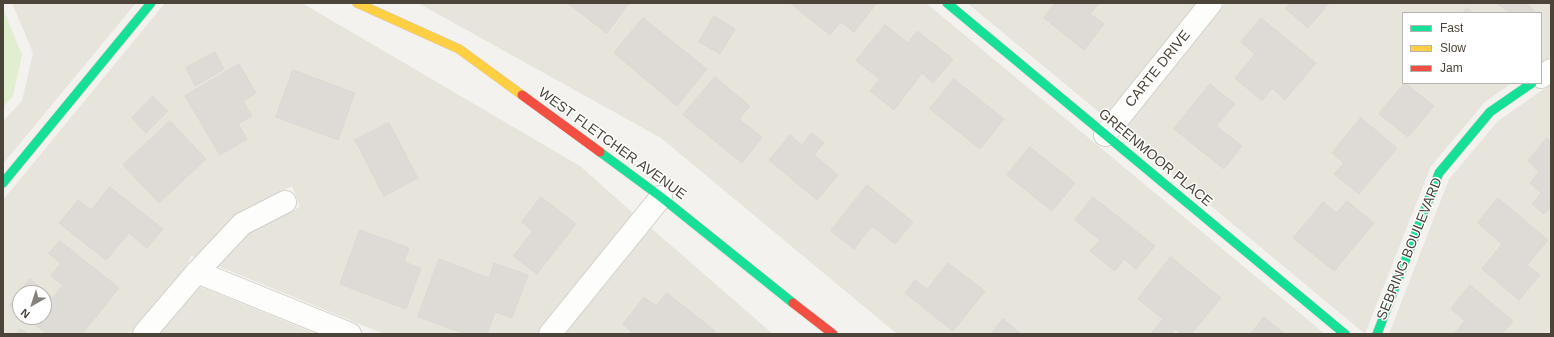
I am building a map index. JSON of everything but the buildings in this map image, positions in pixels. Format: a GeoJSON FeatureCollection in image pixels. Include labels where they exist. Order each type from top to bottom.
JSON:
{"type":"FeatureCollection","features":[{"type":"Feature","properties":{"kind":"street"},"geometry":{"type":"LineString","coordinates":[[3,183],[151,3]]}},
{"type":"Feature","properties":{"kind":"street","name":"WEST FLETCHER AVENUE"},"geometry":{"type":"LineString","coordinates":[[357,3],[459,49],[661,196],[833,334]]}},
{"type":"Feature","properties":{"kind":"street","name":"GREENMOOR PLACE"},"geometry":{"type":"LineString","coordinates":[[947,3],[1345,334]]}},
{"type":"Feature","properties":{"kind":"street","name":"CARTE DRIVE"},"geometry":{"type":"LineString","coordinates":[[1105,135],[1211,3]]}},
{"type":"Feature","properties":{"kind":"street"},"geometry":{"type":"LineString","coordinates":[[1542,76],[1551,70]]}},
{"type":"Feature","properties":{"kind":"street","name":"SEBRING BOULEVARD"},"geometry":{"type":"LineString","coordinates":[[1377,334],[1439,173],[1490,112],[1531,84]]}},
{"type":"Feature","properties":{"kind":"street"},"geometry":{"type":"LineString","coordinates":[[550,334],[661,196]]}},
{"type":"Feature","properties":{"kind":"street"},"geometry":{"type":"LineString","coordinates":[[144,334],[197,272],[242,224],[285,202]]}},
{"type":"Feature","properties":{"kind":"street"},"geometry":{"type":"LineString","coordinates":[[197,272],[350,334]]}},
{"type":"Feature","properties":{"kind":"shaded area"},"geometry":{"type":"Polygon","coordinates":[[[12,3],[136,3],[3,164],[3,121],[22,101],[33,53],[12,3]]]}},
{"type":"Feature","properties":{"kind":"shaded area"},"geometry":{"type":"Polygon","coordinates":[[[165,3],[302,3],[580,166],[633,213],[536,334],[384,334],[218,266],[249,233],[300,207],[292,186],[238,213],[195,257],[191,256],[187,266],[129,334],[3,334],[3,200],[165,3]]]}},
{"type":"Feature","properties":{"kind":"shaded area"},"geometry":{"type":"Polygon","coordinates":[[[418,3],[926,3],[1325,334],[897,334],[661,138],[418,3]]]}},
{"type":"Feature","properties":{"kind":"shaded area"},"geometry":{"type":"Polygon","coordinates":[[[967,3],[1197,3],[1105,117],[967,3]]]}},
{"type":"Feature","properties":{"kind":"shaded area"},"geometry":{"type":"Polygon","coordinates":[[[1226,3],[1551,3],[1551,56],[1542,62],[1542,12],[1402,12],[1402,84],[1511,84],[1485,102],[1431,166],[1365,334],[1122,132],[1226,3]]]}},
{"type":"Feature","properties":{"kind":"shaded area"},"geometry":{"type":"Polygon","coordinates":[[[1551,84],[1551,334],[1389,334],[1449,179],[1498,121],[1551,84]]]}},
{"type":"Feature","properties":{"kind":"shaded area"},"geometry":{"type":"Polygon","coordinates":[[[651,228],[773,334],[565,334],[651,228]]]}},
{"type":"Feature","properties":{"kind":"shaded area"},"geometry":{"type":"Polygon","coordinates":[[[199,286],[316,334],[159,334],[199,286]]]}},
{"type":"Feature","properties":{"kind":"green space"},"geometry":{"type":"Polygon","coordinates":[[[3,8],[22,55],[13,96],[3,107],[3,8]]]}},
{"type":"Feature","properties":{"kind":"traffic: fast"},"geometry":{"type":"LineString","coordinates":[[3,183],[151,3]]}},
{"type":"Feature","properties":{"kind":"traffic: fast"},"geometry":{"type":"LineString","coordinates":[[947,3],[1345,334]]}},
{"type":"Feature","properties":{"kind":"traffic: fast"},"geometry":{"type":"LineString","coordinates":[[1377,334],[1439,173],[1490,112],[1531,84]]}},
{"type":"Feature","properties":{"kind":"traffic: fast"},"geometry":{"type":"LineString","coordinates":[[600,152],[661,197],[793,303]]}},
{"type":"Feature","properties":{"kind":"traffic: slow"},"geometry":{"type":"LineString","coordinates":[[357,3],[459,49],[522,95]]}},
{"type":"Feature","properties":{"kind":"traffic: jam"},"geometry":{"type":"LineString","coordinates":[[522,95],[600,152]]}},
{"type":"Feature","properties":{"kind":"traffic: jam"},"geometry":{"type":"LineString","coordinates":[[793,303],[833,334]]}}]}
